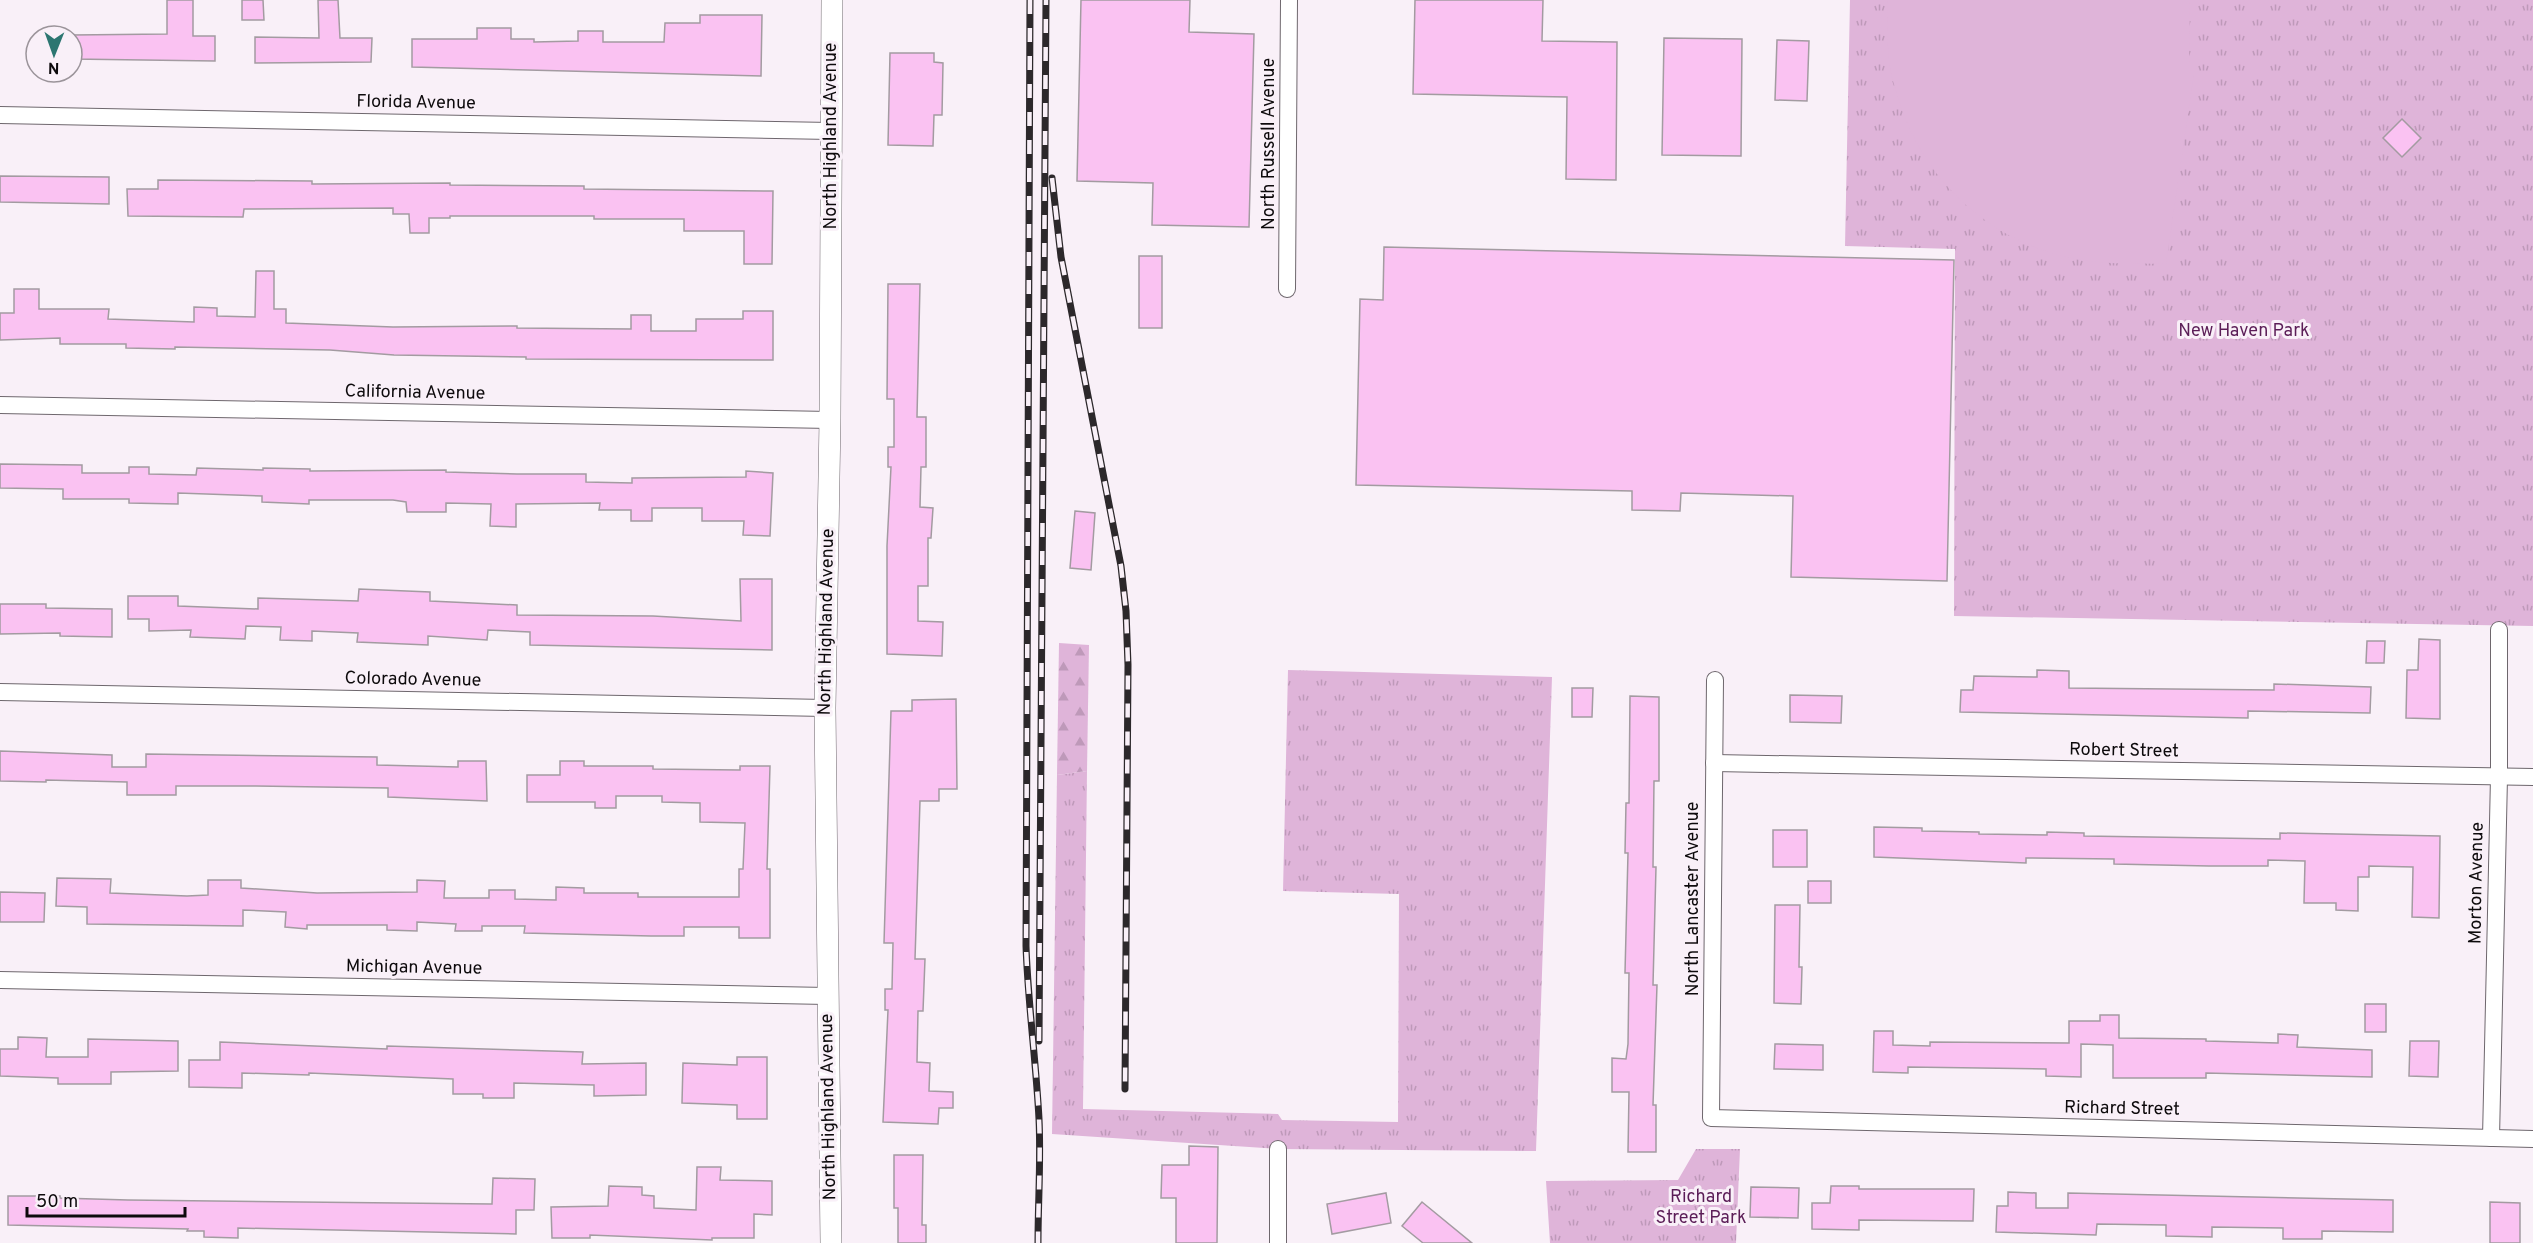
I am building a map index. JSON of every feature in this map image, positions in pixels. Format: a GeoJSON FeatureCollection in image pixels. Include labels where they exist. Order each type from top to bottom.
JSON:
{"type":"FeatureCollection","features":[{"type":"Feature","properties":{"kind":"street","name":"North Highland Avenue"},"geometry":{"type":"LineString","coordinates":[[831,1243],[825,708],[830,420],[832,0]]}},
{"type":"Feature","properties":{"kind":"street","name":"North Russell Avenue"},"geometry":{"type":"LineString","coordinates":[[1287,289],[1289,0]]}},
{"type":"Feature","properties":{"kind":"street","name":"Florida Avenue"},"geometry":{"type":"LineString","coordinates":[[0,115],[831,131]]}},
{"type":"Feature","properties":{"kind":"street","name":"California Avenue"},"geometry":{"type":"LineString","coordinates":[[0,405],[830,420]]}},
{"type":"Feature","properties":{"kind":"street","name":"Morton Avenue"},"geometry":{"type":"LineString","coordinates":[[2491,1138],[2499,777],[2499,630]]}},
{"type":"Feature","properties":{"kind":"street","name":"North Lancaster Avenue"},"geometry":{"type":"LineString","coordinates":[[1711,1118],[1715,680]]}},
{"type":"Feature","properties":{"kind":"street","name":"Colorado Avenue"},"geometry":{"type":"LineString","coordinates":[[0,692],[825,708]]}},
{"type":"Feature","properties":{"kind":"street","name":"Robert Street"},"geometry":{"type":"LineString","coordinates":[[1714,763],[2533,777]]}},
{"type":"Feature","properties":{"kind":"street","name":"Michigan Avenue"},"geometry":{"type":"LineString","coordinates":[[0,980],[827,996]]}},
{"type":"Feature","properties":{"kind":"street","name":"Richard Street"},"geometry":{"type":"LineString","coordinates":[[1711,1118],[2533,1138]]}},
{"type":"Feature","properties":{"kind":"street"},"geometry":{"type":"LineString","coordinates":[[1278,1149],[1278,1243]]}},
{"type":"Feature","properties":{"kind":"green space","name":"New Haven Park"},"geometry":{"type":"Polygon","coordinates":[[[1850,0],[2533,0],[2533,626],[1954,616],[1955,249],[1845,246],[1850,0]]]}},
{"type":"Feature","properties":{"kind":"green space"},"geometry":{"type":"Polygon","coordinates":[[[1888,0],[2190,0],[2189,65],[2194,65],[2194,73],[2166,264],[2090,261],[2036,248],[2008,235],[1959,199],[1939,177],[1922,152],[1897,95],[1889,60],[1888,0]]]}},
{"type":"Feature","properties":{"kind":"green space"},"geometry":{"type":"Polygon","coordinates":[[[1059,643],[1089,645],[1087,771],[1057,775],[1059,643]]]}},
{"type":"Feature","properties":{"kind":"green space"},"geometry":{"type":"Polygon","coordinates":[[[1288,670],[1552,677],[1536,1151],[1278,1149],[1052,1134],[1057,775],[1087,771],[1083,1109],[1278,1114],[1282,1120],[1398,1122],[1399,894],[1283,891],[1288,670]]]}},
{"type":"Feature","properties":{"kind":"green space","name":"Richard Street Park"},"geometry":{"type":"Polygon","coordinates":[[[1696,1149],[1740,1149],[1736,1243],[1550,1243],[1546,1181],[1678,1180],[1696,1149]]]}},
{"type":"Feature","properties":{"kind":"building"},"geometry":{"type":"Polygon","coordinates":[[[167,0],[193,0],[193,36],[215,36],[215,61],[84,59],[84,35],[167,34],[167,0]]]}},
{"type":"Feature","properties":{"kind":"building"},"geometry":{"type":"Polygon","coordinates":[[[242,0],[263,0],[264,20],[242,20],[242,0]]]}},
{"type":"Feature","properties":{"kind":"building"},"geometry":{"type":"Polygon","coordinates":[[[318,0],[338,0],[340,38],[372,38],[371,62],[255,63],[255,37],[319,38],[318,0]]]}},
{"type":"Feature","properties":{"kind":"building"},"geometry":{"type":"Polygon","coordinates":[[[1081,0],[1190,0],[1189,32],[1254,34],[1249,227],[1152,225],[1153,183],[1077,181],[1081,0]]]}},
{"type":"Feature","properties":{"kind":"building"},"geometry":{"type":"Polygon","coordinates":[[[1415,0],[1543,0],[1542,41],[1617,42],[1616,180],[1566,179],[1567,97],[1413,94],[1415,0]]]}},
{"type":"Feature","properties":{"kind":"building"},"geometry":{"type":"Polygon","coordinates":[[[700,15],[762,15],[761,76],[412,67],[412,39],[477,39],[477,28],[511,28],[511,39],[534,39],[534,42],[578,41],[578,31],[603,31],[603,42],[664,42],[665,23],[700,23],[700,15]]]}},
{"type":"Feature","properties":{"kind":"building"},"geometry":{"type":"Polygon","coordinates":[[[1664,38],[1742,39],[1741,156],[1662,155],[1664,38]]]}},
{"type":"Feature","properties":{"kind":"building"},"geometry":{"type":"Polygon","coordinates":[[[1777,40],[1809,41],[1807,101],[1775,100],[1777,40]]]}},
{"type":"Feature","properties":{"kind":"building"},"geometry":{"type":"Polygon","coordinates":[[[890,53],[934,53],[934,62],[943,63],[942,115],[934,115],[933,146],[888,145],[890,53]]]}},
{"type":"Feature","properties":{"kind":"building"},"geometry":{"type":"Polygon","coordinates":[[[2402,119],[2421,138],[2402,157],[2383,138],[2402,119]]]}},
{"type":"Feature","properties":{"kind":"building"},"geometry":{"type":"Polygon","coordinates":[[[0,176],[109,177],[109,204],[0,202],[0,176]]]}},
{"type":"Feature","properties":{"kind":"building"},"geometry":{"type":"Polygon","coordinates":[[[158,180],[312,181],[312,184],[450,183],[450,185],[584,186],[584,189],[773,191],[772,264],[744,264],[744,231],[684,231],[684,219],[594,219],[594,216],[450,216],[450,218],[429,218],[429,233],[410,233],[409,214],[393,214],[393,208],[244,209],[243,217],[128,216],[127,189],[158,189],[158,180]]]}},
{"type":"Feature","properties":{"kind":"building"},"geometry":{"type":"Polygon","coordinates":[[[1384,247],[1954,260],[1947,581],[1791,577],[1793,496],[1681,493],[1680,511],[1632,510],[1632,491],[1356,485],[1360,299],[1383,300],[1384,247]]]}},
{"type":"Feature","properties":{"kind":"building"},"geometry":{"type":"Polygon","coordinates":[[[1139,256],[1162,256],[1162,328],[1139,328],[1139,256]]]}},
{"type":"Feature","properties":{"kind":"building"},"geometry":{"type":"Polygon","coordinates":[[[256,271],[274,271],[274,309],[286,309],[286,323],[393,327],[517,326],[517,328],[631,329],[631,315],[651,315],[651,331],[696,331],[696,319],[743,319],[743,311],[773,311],[773,360],[526,359],[526,357],[394,355],[330,350],[126,348],[126,344],[60,344],[60,338],[0,340],[0,313],[14,313],[14,289],[39,289],[39,309],[109,309],[108,319],[194,322],[194,307],[217,308],[217,316],[255,317],[256,271]]]}},
{"type":"Feature","properties":{"kind":"building"},"geometry":{"type":"Polygon","coordinates":[[[888,284],[920,284],[917,417],[926,417],[926,467],[921,467],[920,507],[933,508],[931,538],[928,538],[928,586],[918,586],[918,621],[943,622],[942,656],[887,654],[887,546],[891,467],[888,467],[888,447],[894,447],[894,399],[887,399],[888,284]]]}},
{"type":"Feature","properties":{"kind":"building"},"geometry":{"type":"Polygon","coordinates":[[[0,464],[82,465],[82,473],[129,473],[129,467],[149,467],[149,474],[196,475],[197,468],[310,469],[310,471],[446,470],[446,472],[586,474],[586,482],[632,483],[632,478],[746,477],[746,471],[773,473],[770,536],[743,535],[744,521],[702,521],[702,508],[652,508],[652,521],[631,521],[631,510],[599,510],[600,503],[516,504],[516,527],[490,526],[491,504],[446,503],[446,512],[407,512],[406,502],[393,500],[309,500],[309,504],[262,502],[262,496],[178,493],[178,504],[129,503],[129,499],[63,499],[63,489],[0,488],[0,464]]]}},
{"type":"Feature","properties":{"kind":"building"},"geometry":{"type":"Polygon","coordinates":[[[1075,511],[1095,513],[1091,570],[1070,568],[1075,511]]]}},
{"type":"Feature","properties":{"kind":"building"},"geometry":{"type":"Polygon","coordinates":[[[740,579],[772,579],[772,650],[530,645],[530,632],[488,630],[487,640],[428,636],[428,645],[357,642],[358,633],[312,631],[312,641],[280,640],[281,627],[246,626],[245,639],[190,637],[191,630],[149,631],[149,619],[128,619],[128,596],[178,596],[178,606],[258,609],[258,598],[358,601],[359,589],[430,592],[430,601],[517,605],[517,615],[653,616],[741,621],[740,579]]]}},
{"type":"Feature","properties":{"kind":"building"},"geometry":{"type":"Polygon","coordinates":[[[0,604],[46,604],[46,608],[112,609],[112,637],[60,636],[60,633],[0,634],[0,604]]]}},
{"type":"Feature","properties":{"kind":"building"},"geometry":{"type":"Polygon","coordinates":[[[2419,639],[2440,640],[2440,719],[2406,718],[2407,670],[2418,670],[2419,639]]]}},
{"type":"Feature","properties":{"kind":"building"},"geometry":{"type":"Polygon","coordinates":[[[2367,641],[2385,641],[2384,663],[2366,663],[2367,641]]]}},
{"type":"Feature","properties":{"kind":"building"},"geometry":{"type":"Polygon","coordinates":[[[2037,670],[2069,671],[2069,688],[2274,690],[2274,684],[2371,687],[2370,713],[2248,711],[2248,718],[1960,712],[1961,690],[1973,690],[1974,676],[2037,677],[2037,670]]]}},
{"type":"Feature","properties":{"kind":"building"},"geometry":{"type":"Polygon","coordinates":[[[1572,688],[1593,688],[1592,717],[1572,717],[1572,688]]]}},
{"type":"Feature","properties":{"kind":"building"},"geometry":{"type":"Polygon","coordinates":[[[1790,695],[1842,696],[1841,723],[1790,722],[1790,695]]]}},
{"type":"Feature","properties":{"kind":"building"},"geometry":{"type":"Polygon","coordinates":[[[1630,696],[1659,697],[1659,781],[1654,781],[1653,867],[1656,867],[1653,985],[1657,985],[1653,1105],[1656,1105],[1656,1152],[1628,1152],[1629,1092],[1612,1092],[1612,1058],[1626,1059],[1628,1044],[1629,973],[1625,973],[1628,853],[1625,853],[1626,803],[1629,803],[1630,696]]]}},
{"type":"Feature","properties":{"kind":"building"},"geometry":{"type":"Polygon","coordinates":[[[956,699],[957,789],[939,789],[939,801],[920,801],[915,959],[925,959],[923,1011],[918,1011],[917,1062],[930,1063],[929,1091],[953,1092],[953,1108],[939,1108],[938,1124],[883,1122],[888,1010],[885,1010],[885,989],[892,989],[893,943],[884,943],[891,711],[912,711],[912,700],[956,699]]]}},
{"type":"Feature","properties":{"kind":"building"},"geometry":{"type":"Polygon","coordinates":[[[0,751],[112,755],[112,767],[146,767],[146,754],[377,757],[377,765],[458,767],[458,761],[486,761],[487,801],[388,797],[388,788],[176,786],[176,795],[127,795],[127,782],[0,781],[0,751]]]}},
{"type":"Feature","properties":{"kind":"building"},"geometry":{"type":"Polygon","coordinates":[[[560,761],[584,761],[584,766],[653,766],[653,769],[740,770],[740,766],[770,766],[767,869],[770,869],[770,938],[739,938],[739,927],[684,927],[684,936],[524,933],[525,926],[482,926],[482,931],[455,931],[456,924],[417,922],[417,931],[387,930],[387,925],[307,925],[307,929],[285,927],[286,912],[243,910],[243,926],[87,924],[87,907],[56,906],[57,878],[111,879],[110,893],[187,896],[208,895],[208,880],[241,880],[241,888],[317,893],[417,892],[417,880],[445,881],[444,898],[489,898],[489,890],[515,890],[515,899],[556,900],[556,887],[584,888],[584,893],[638,893],[638,897],[739,897],[739,869],[743,869],[745,823],[700,822],[700,803],[662,802],[662,796],[616,796],[616,808],[595,808],[595,802],[527,802],[527,775],[560,775],[560,761]]]}},
{"type":"Feature","properties":{"kind":"building"},"geometry":{"type":"Polygon","coordinates":[[[1874,827],[1922,828],[1922,831],[1979,832],[1979,834],[2084,833],[2084,836],[2280,839],[2280,833],[2440,836],[2439,918],[2412,917],[2413,867],[2369,866],[2369,877],[2358,877],[2358,911],[2336,910],[2336,903],[2304,903],[2305,861],[2268,860],[2268,866],[2209,866],[2114,864],[2114,859],[2026,858],[2026,863],[1874,857],[1874,827]]]}},
{"type":"Feature","properties":{"kind":"building"},"geometry":{"type":"Polygon","coordinates":[[[1773,830],[1807,830],[1807,867],[1773,867],[1773,830]]]}},
{"type":"Feature","properties":{"kind":"building"},"geometry":{"type":"Polygon","coordinates":[[[1808,881],[1831,881],[1831,903],[1808,903],[1808,881]]]}},
{"type":"Feature","properties":{"kind":"building"},"geometry":{"type":"Polygon","coordinates":[[[0,892],[45,893],[44,922],[0,922],[0,892]]]}},
{"type":"Feature","properties":{"kind":"building"},"geometry":{"type":"Polygon","coordinates":[[[1775,905],[1800,905],[1801,1004],[1774,1003],[1775,905]]]}},
{"type":"Feature","properties":{"kind":"building"},"geometry":{"type":"Polygon","coordinates":[[[2365,1004],[2386,1004],[2386,1032],[2365,1032],[2365,1004]]]}},
{"type":"Feature","properties":{"kind":"building"},"geometry":{"type":"Polygon","coordinates":[[[2100,1015],[2119,1015],[2119,1038],[2278,1043],[2278,1034],[2298,1035],[2297,1047],[2372,1050],[2372,1077],[2206,1073],[2206,1078],[2113,1078],[2113,1045],[2081,1044],[2081,1077],[2046,1076],[2046,1069],[1908,1067],[1908,1073],[1873,1072],[1874,1031],[1893,1031],[1893,1045],[1930,1046],[1930,1042],[2069,1043],[2069,1021],[2100,1021],[2100,1015]]]}},
{"type":"Feature","properties":{"kind":"building"},"geometry":{"type":"Polygon","coordinates":[[[18,1037],[47,1038],[46,1057],[88,1057],[88,1039],[178,1041],[178,1071],[111,1072],[111,1084],[58,1084],[58,1078],[0,1076],[0,1049],[18,1049],[18,1037]]]}},
{"type":"Feature","properties":{"kind":"building"},"geometry":{"type":"Polygon","coordinates":[[[2410,1041],[2439,1041],[2438,1077],[2409,1076],[2410,1041]]]}},
{"type":"Feature","properties":{"kind":"building"},"geometry":{"type":"Polygon","coordinates":[[[220,1042],[387,1049],[387,1046],[583,1052],[582,1064],[646,1063],[646,1095],[594,1096],[594,1085],[514,1083],[514,1098],[483,1098],[483,1094],[453,1094],[453,1079],[309,1073],[309,1075],[242,1073],[242,1088],[189,1087],[189,1060],[220,1060],[220,1042]]]}},
{"type":"Feature","properties":{"kind":"building"},"geometry":{"type":"Polygon","coordinates":[[[1775,1044],[1823,1045],[1823,1070],[1774,1069],[1775,1044]]]}},
{"type":"Feature","properties":{"kind":"building"},"geometry":{"type":"Polygon","coordinates":[[[737,1057],[767,1057],[767,1119],[737,1119],[737,1105],[682,1103],[683,1063],[737,1065],[737,1057]]]}},
{"type":"Feature","properties":{"kind":"building"},"geometry":{"type":"Polygon","coordinates":[[[1189,1146],[1218,1147],[1217,1243],[1176,1243],[1176,1198],[1161,1198],[1162,1165],[1189,1165],[1189,1146]]]}},
{"type":"Feature","properties":{"kind":"building"},"geometry":{"type":"Polygon","coordinates":[[[894,1155],[923,1155],[922,1225],[926,1225],[926,1243],[898,1243],[898,1208],[894,1208],[894,1155]]]}},
{"type":"Feature","properties":{"kind":"building"},"geometry":{"type":"Polygon","coordinates":[[[697,1167],[721,1167],[720,1180],[772,1181],[772,1215],[754,1214],[754,1238],[712,1238],[712,1240],[590,1235],[590,1238],[552,1238],[551,1207],[608,1206],[609,1186],[642,1187],[642,1195],[654,1196],[654,1208],[696,1210],[697,1167]]]}},
{"type":"Feature","properties":{"kind":"building"},"geometry":{"type":"Polygon","coordinates":[[[493,1178],[535,1179],[534,1210],[516,1210],[516,1234],[238,1228],[238,1238],[204,1237],[204,1231],[187,1231],[188,1229],[8,1225],[8,1196],[128,1200],[492,1204],[493,1178]]]}},
{"type":"Feature","properties":{"kind":"building"},"geometry":{"type":"Polygon","coordinates":[[[1831,1186],[1859,1186],[1859,1189],[1974,1189],[1973,1221],[1859,1220],[1859,1230],[1812,1229],[1812,1203],[1830,1203],[1831,1186]]]}},
{"type":"Feature","properties":{"kind":"building"},"geometry":{"type":"Polygon","coordinates":[[[1751,1187],[1799,1188],[1798,1218],[1750,1217],[1751,1187]]]}},
{"type":"Feature","properties":{"kind":"building"},"geometry":{"type":"Polygon","coordinates":[[[2008,1192],[2036,1193],[2036,1208],[2068,1208],[2068,1193],[2393,1200],[2393,1232],[2322,1231],[2322,1239],[2283,1239],[2283,1228],[2212,1227],[2212,1237],[2166,1236],[2166,1225],[2097,1224],[2096,1235],[1996,1232],[1997,1206],[2008,1206],[2008,1192]]]}},
{"type":"Feature","properties":{"kind":"building"},"geometry":{"type":"Polygon","coordinates":[[[1386,1193],[1391,1223],[1332,1234],[1327,1204],[1386,1193]]]}},
{"type":"Feature","properties":{"kind":"building"},"geometry":{"type":"Polygon","coordinates":[[[1422,1202],[1472,1243],[1423,1243],[1402,1226],[1422,1202]]]}},
{"type":"Feature","properties":{"kind":"building"},"geometry":{"type":"Polygon","coordinates":[[[2490,1202],[2520,1203],[2520,1243],[2490,1243],[2490,1202]]]}},
{"type":"Feature","properties":{"kind":"railway"},"geometry":{"type":"LineString","coordinates":[[1030,0],[1026,946],[1039,1119],[1038,1243]]}},
{"type":"Feature","properties":{"kind":"railway"},"geometry":{"type":"LineString","coordinates":[[1039,1041],[1046,0]]}},
{"type":"Feature","properties":{"kind":"railway"},"geometry":{"type":"LineString","coordinates":[[1052,178],[1061,257],[1121,566],[1126,611],[1128,665],[1125,1089]]}}]}
